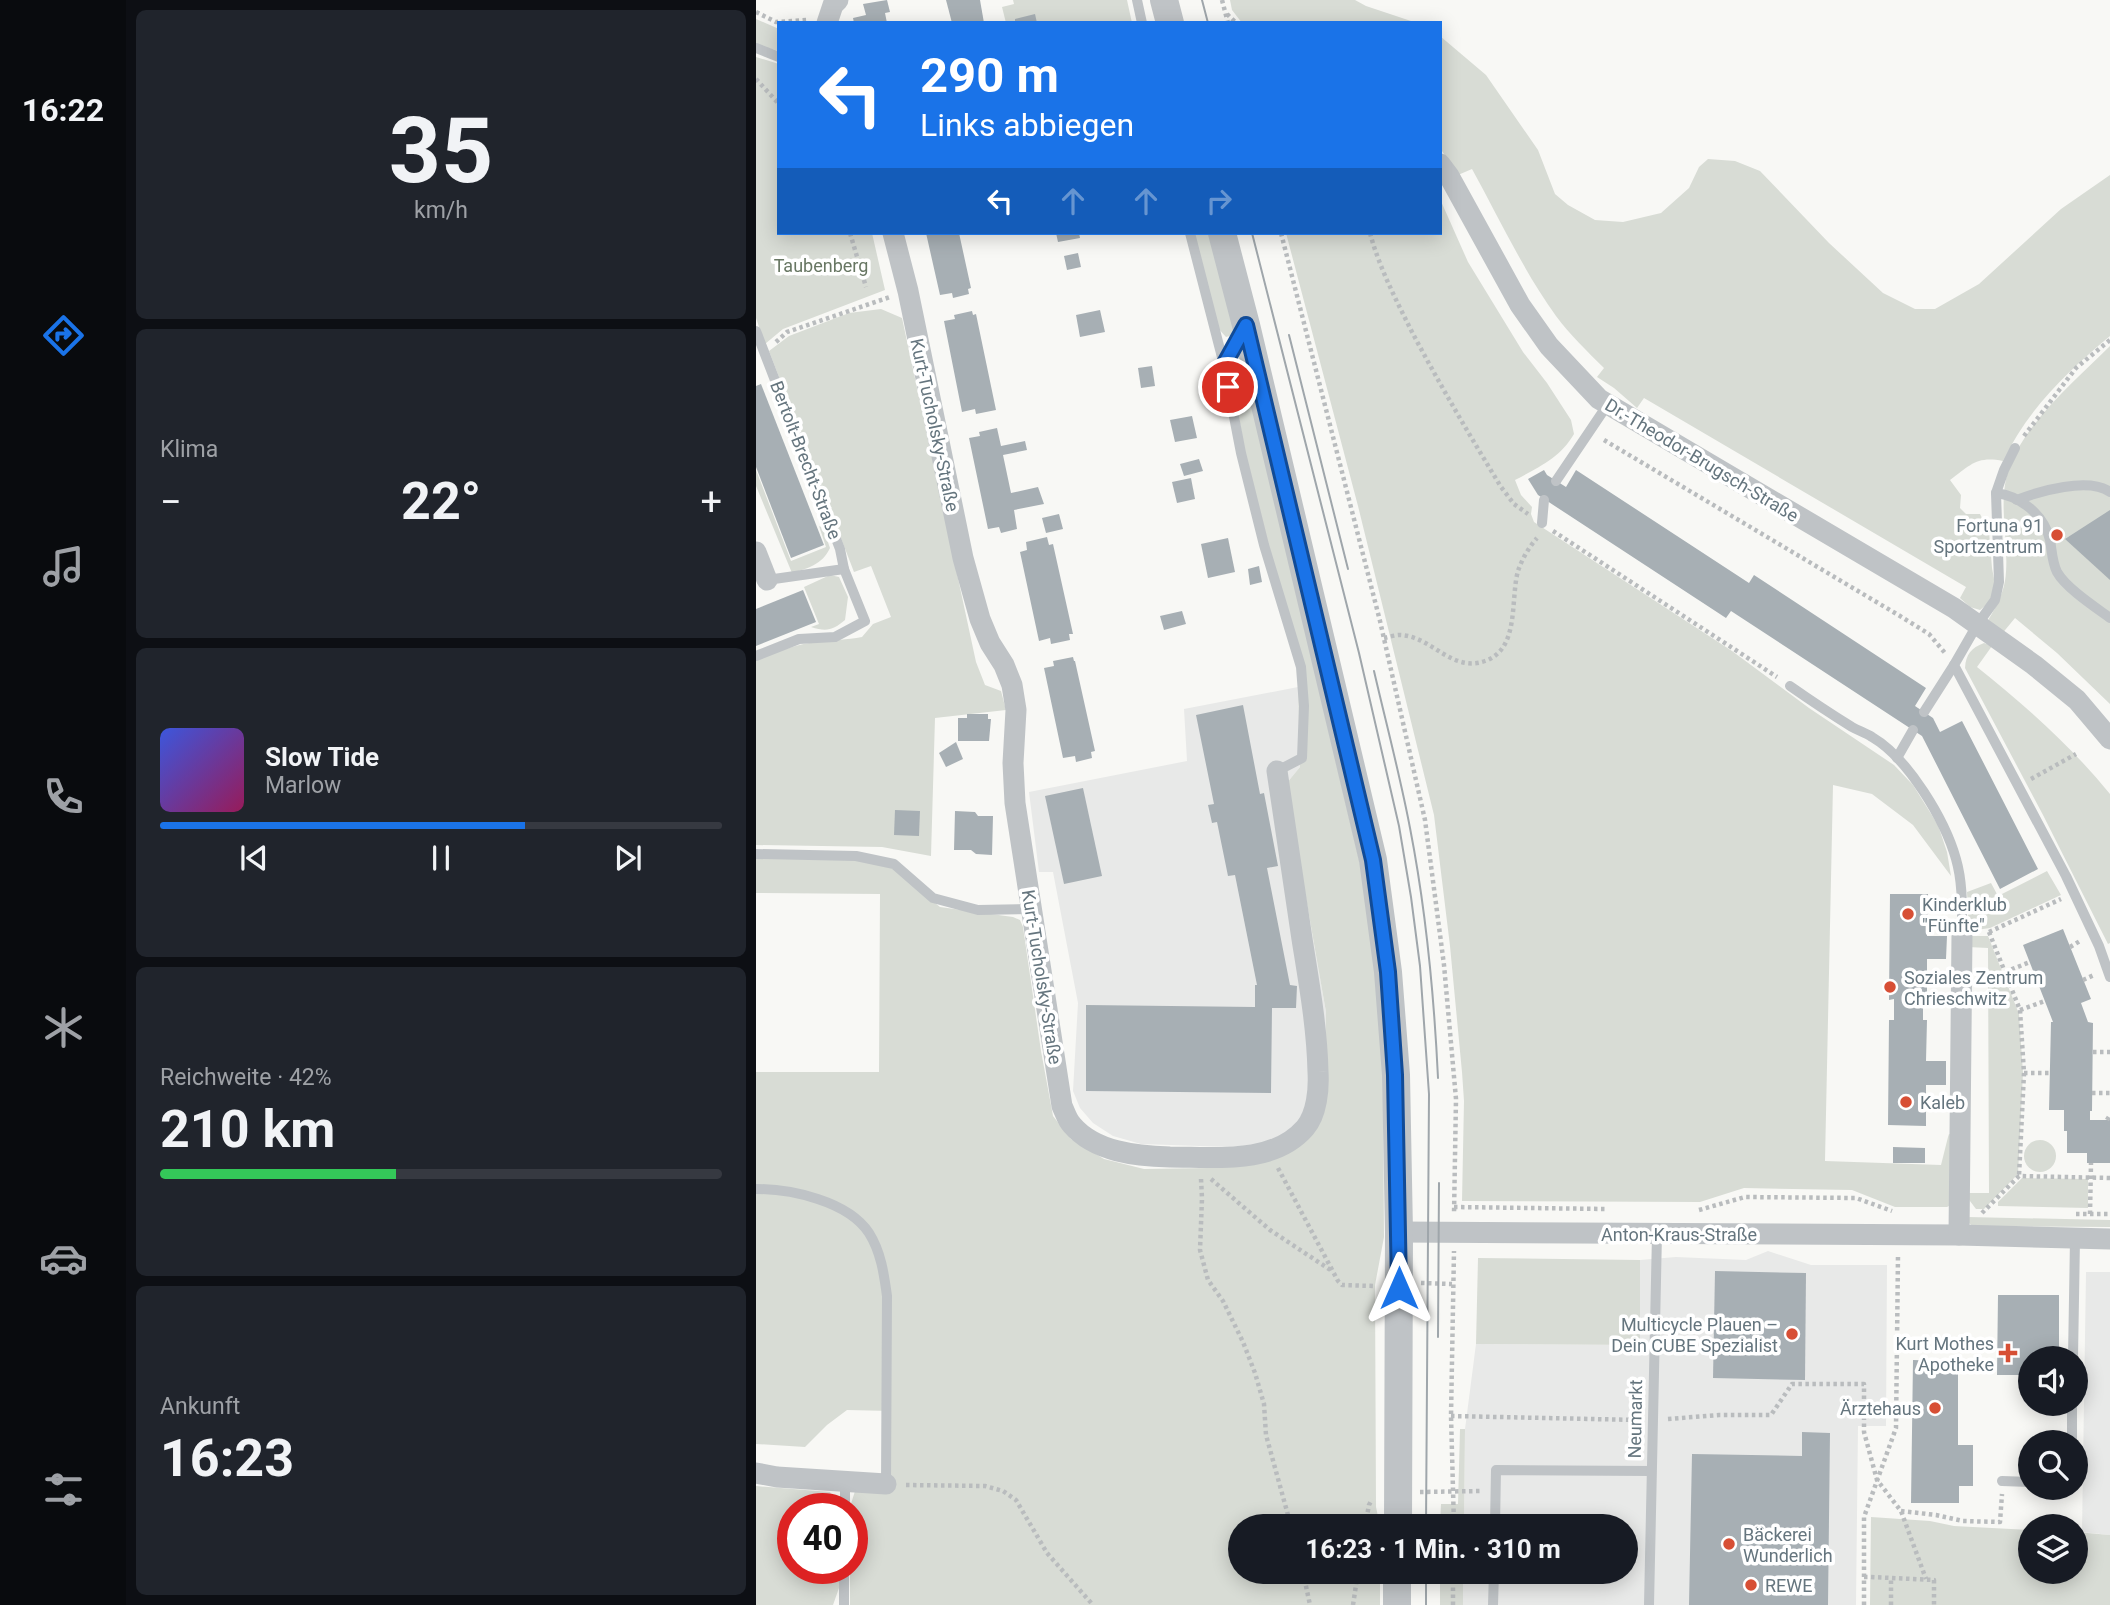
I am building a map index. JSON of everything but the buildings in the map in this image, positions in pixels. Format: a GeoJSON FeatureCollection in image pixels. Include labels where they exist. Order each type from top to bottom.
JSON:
{"type":"FeatureCollection","features":[{"type":"Feature","properties":{"kind":"street"},"geometry":{"type":"LineString","coordinates":[[1164,0],[1169,21]]}},
{"type":"Feature","properties":{"kind":"street","name":"Dr.-Theodor-Brugsch-Straße"},"geometry":{"type":"LineString","coordinates":[[1442,168],[1520,305],[1549,346],[1599,399],[1954,608],[2034,665],[2077,700],[2110,739]]}},
{"type":"Feature","properties":{"kind":"street","name":"Kurt-Tucholsky-Straße"},"geometry":{"type":"LineString","coordinates":[[894,235],[908,291],[962,558],[980,619],[1013,685],[1016,710],[1013,763],[1015,803],[1062,1106],[1070,1123],[1088,1140],[1113,1150],[1146,1156],[1245,1156],[1269,1151],[1290,1142],[1307,1126],[1315,1104],[1318,1073],[1312,1005],[1277,771]]}},
{"type":"Feature","properties":{"kind":"street"},"geometry":{"type":"LineString","coordinates":[[1223,235],[1373,860],[1388,972],[1395,1075],[1399,1232],[1398,1514]]}},
{"type":"Feature","properties":{"kind":"street"},"geometry":{"type":"LineString","coordinates":[[756,552],[767,580]]}},
{"type":"Feature","properties":{"kind":"street"},"geometry":{"type":"LineString","coordinates":[[1959,1235],[1962,934]]}},
{"type":"Feature","properties":{"kind":"street","name":"Anton-Kraus-Straße"},"geometry":{"type":"LineString","coordinates":[[1399,1232],[1959,1235],[2110,1239]]}},
{"type":"Feature","properties":{"kind":"street"},"geometry":{"type":"LineString","coordinates":[[756,1473],[777,1478],[886,1484]]}},
{"type":"Feature","properties":{"kind":"street"},"geometry":{"type":"LineString","coordinates":[[1397,1584],[1397,1605]]}},
{"type":"Feature","properties":{"kind":"lane"},"geometry":{"type":"LineString","coordinates":[[1137,0],[1142,21]]}},
{"type":"Feature","properties":{"kind":"lane"},"geometry":{"type":"LineString","coordinates":[[756,48],[777,56]]}},
{"type":"Feature","properties":{"kind":"lane"},"geometry":{"type":"LineString","coordinates":[[1191,235],[1224,365],[1241,453],[1264,545],[1301,667],[1304,706],[1302,758],[1277,771]]}},
{"type":"Feature","properties":{"kind":"lane"},"geometry":{"type":"LineString","coordinates":[[1224,365],[1246,325]]}},
{"type":"Feature","properties":{"kind":"lane","name":"Bertolt-Brecht-Straße"},"geometry":{"type":"LineString","coordinates":[[756,331],[760,354],[840,549],[865,621],[835,637],[799,639],[756,656]]}},
{"type":"Feature","properties":{"kind":"lane"},"geometry":{"type":"LineString","coordinates":[[1556,481],[1608,404]]}},
{"type":"Feature","properties":{"kind":"lane"},"geometry":{"type":"LineString","coordinates":[[1924,712],[1995,600],[1999,582],[1996,493],[2015,448]]}},
{"type":"Feature","properties":{"kind":"lane"},"geometry":{"type":"LineString","coordinates":[[2017,500],[2038,491],[2088,486],[2110,492]]}},
{"type":"Feature","properties":{"kind":"lane"},"geometry":{"type":"LineString","coordinates":[[1996,493],[2007,494],[2025,504],[2039,517],[2050,538],[2058,573],[2110,618]]}},
{"type":"Feature","properties":{"kind":"lane"},"geometry":{"type":"LineString","coordinates":[[1544,500],[1544,525]]}},
{"type":"Feature","properties":{"kind":"lane"},"geometry":{"type":"LineString","coordinates":[[767,580],[845,569]]}},
{"type":"Feature","properties":{"kind":"lane"},"geometry":{"type":"LineString","coordinates":[[1954,665],[2074,893],[2099,946],[2110,977]]}},
{"type":"Feature","properties":{"kind":"lane"},"geometry":{"type":"LineString","coordinates":[[1790,686],[1855,729],[1873,737],[1897,758],[1921,788],[1941,820],[1956,860],[1962,890],[1962,934]]}},
{"type":"Feature","properties":{"kind":"lane"},"geometry":{"type":"LineString","coordinates":[[1897,758],[1913,730]]}},
{"type":"Feature","properties":{"kind":"lane"},"geometry":{"type":"LineString","coordinates":[[756,854],[856,856],[894,864],[933,898],[978,910],[1031,909]]}},
{"type":"Feature","properties":{"kind":"lane"},"geometry":{"type":"LineString","coordinates":[[756,1189],[778,1189],[803,1194],[834,1206],[854,1218],[868,1231],[877,1247],[887,1296],[886,1484]]}},
{"type":"Feature","properties":{"kind":"lane","name":"Neumarkt"},"geometry":{"type":"LineString","coordinates":[[1649,1605],[1657,1234]]}},
{"type":"Feature","properties":{"kind":"lane"},"geometry":{"type":"LineString","coordinates":[[2073,1346],[2075,1239]]}},
{"type":"Feature","properties":{"kind":"lane"},"geometry":{"type":"LineString","coordinates":[[1495,1514],[1496,1470],[1651,1471]]}},
{"type":"Feature","properties":{"kind":"lane"},"geometry":{"type":"LineString","coordinates":[[2002,1481],[2018,1482]]}},
{"type":"Feature","properties":{"kind":"lane"},"geometry":{"type":"LineString","coordinates":[[845,1483],[845,1493]]}},
{"type":"Feature","properties":{"kind":"lane"},"geometry":{"type":"LineString","coordinates":[[844,1584],[844,1605]]}},
{"type":"Feature","properties":{"kind":"lane"},"geometry":{"type":"LineString","coordinates":[[1493,1605],[1494,1584]]}},
{"type":"Feature","properties":{"kind":"path"},"geometry":{"type":"LineString","coordinates":[[1222,0],[1228,21]]}},
{"type":"Feature","properties":{"kind":"path"},"geometry":{"type":"LineString","coordinates":[[1225,11],[1234,21]]}},
{"type":"Feature","properties":{"kind":"path"},"geometry":{"type":"LineString","coordinates":[[756,12],[777,22]]}},
{"type":"Feature","properties":{"kind":"path"},"geometry":{"type":"LineString","coordinates":[[782,21],[831,12]]}},
{"type":"Feature","properties":{"kind":"path"},"geometry":{"type":"LineString","coordinates":[[756,79],[777,102]]}},
{"type":"Feature","properties":{"kind":"path"},"geometry":{"type":"LineString","coordinates":[[851,235],[866,287]]}},
{"type":"Feature","properties":{"kind":"path"},"geometry":{"type":"LineString","coordinates":[[1283,235],[1384,638],[1425,820],[1444,965],[1456,1099],[1451,1416],[1454,1514]]}},
{"type":"Feature","properties":{"kind":"path"},"geometry":{"type":"LineString","coordinates":[[1371,235],[1398,305],[1469,434],[1514,504],[1790,686]]}},
{"type":"Feature","properties":{"kind":"path"},"geometry":{"type":"LineString","coordinates":[[760,354],[787,332],[908,291]]}},
{"type":"Feature","properties":{"kind":"path"},"geometry":{"type":"LineString","coordinates":[[2015,448],[2076,368],[2110,340]]}},
{"type":"Feature","properties":{"kind":"path"},"geometry":{"type":"LineString","coordinates":[[1384,638],[1399,635],[1413,638],[1448,658],[1465,664],[1484,662],[1500,654],[1511,626],[1518,569],[1544,525]]}},
{"type":"Feature","properties":{"kind":"path"},"geometry":{"type":"LineString","coordinates":[[2019,787],[2076,754]]}},
{"type":"Feature","properties":{"kind":"path"},"geometry":{"type":"LineString","coordinates":[[1982,1213],[2019,1176],[2024,1073],[2020,1010],[1989,932],[2074,893]]}},
{"type":"Feature","properties":{"kind":"path"},"geometry":{"type":"LineString","coordinates":[[2005,971],[2030,962]]}},
{"type":"Feature","properties":{"kind":"path"},"geometry":{"type":"LineString","coordinates":[[2020,1010],[2045,1001]]}},
{"type":"Feature","properties":{"kind":"path"},"geometry":{"type":"LineString","coordinates":[[2093,1052],[2110,1052]]}},
{"type":"Feature","properties":{"kind":"path"},"geometry":{"type":"LineString","coordinates":[[2024,1073],[2050,1073]]}},
{"type":"Feature","properties":{"kind":"path"},"geometry":{"type":"LineString","coordinates":[[2092,1093],[2110,1093]]}},
{"type":"Feature","properties":{"kind":"path"},"geometry":{"type":"LineString","coordinates":[[1269,1151],[1342,1285],[1370,1286]]}},
{"type":"Feature","properties":{"kind":"path"},"geometry":{"type":"LineString","coordinates":[[2090,1214],[2091,1163]]}},
{"type":"Feature","properties":{"kind":"path"},"geometry":{"type":"LineString","coordinates":[[1288,1514],[1266,1435],[1264,1404],[1255,1373],[1223,1301],[1208,1280],[1200,1250],[1201,1172],[1270,1230],[1333,1272]]}},
{"type":"Feature","properties":{"kind":"path"},"geometry":{"type":"LineString","coordinates":[[2019,1176],[2110,1178]]}},
{"type":"Feature","properties":{"kind":"path"},"geometry":{"type":"LineString","coordinates":[[1688,1210],[1702,1210],[1745,1197],[1801,1197],[1856,1198],[1886,1210],[1902,1213]]}},
{"type":"Feature","properties":{"kind":"path"},"geometry":{"type":"LineString","coordinates":[[1454,1207],[1619,1209]]}},
{"type":"Feature","properties":{"kind":"path"},"geometry":{"type":"LineString","coordinates":[[1959,1212],[1996,1213]]}},
{"type":"Feature","properties":{"kind":"path"},"geometry":{"type":"LineString","coordinates":[[2063,1214],[2110,1214]]}},
{"type":"Feature","properties":{"kind":"path"},"geometry":{"type":"LineString","coordinates":[[1864,1605],[1864,1517],[1896,1428],[1898,1248],[1894,1236]]}},
{"type":"Feature","properties":{"kind":"path"},"geometry":{"type":"LineString","coordinates":[[1420,1283],[1452,1284]]}},
{"type":"Feature","properties":{"kind":"path"},"geometry":{"type":"LineString","coordinates":[[1451,1416],[1653,1421],[1719,1415],[1771,1415],[1792,1384],[1864,1384],[1864,1432],[1877,1480],[1901,1511],[1926,1579]]}},
{"type":"Feature","properties":{"kind":"path"},"geometry":{"type":"LineString","coordinates":[[1901,1511],[1963,1521],[2000,1522],[2002,1481]]}},
{"type":"Feature","properties":{"kind":"path"},"geometry":{"type":"LineString","coordinates":[[886,1484],[985,1486],[1003,1491],[1016,1500],[1047,1553],[1093,1605]]}},
{"type":"Feature","properties":{"kind":"path"},"geometry":{"type":"LineString","coordinates":[[1419,1492],[1496,1491]]}},
{"type":"Feature","properties":{"kind":"path"},"geometry":{"type":"LineString","coordinates":[[1367,1514],[1369,1505]]}},
{"type":"Feature","properties":{"kind":"path"},"geometry":{"type":"LineString","coordinates":[[1864,1577],[1934,1580],[1934,1605]]}},
{"type":"Feature","properties":{"kind":"path"},"geometry":{"type":"LineString","coordinates":[[1891,1578],[1891,1605]]}},
{"type":"Feature","properties":{"kind":"path"},"geometry":{"type":"LineString","coordinates":[[1306,1584],[1310,1605]]}},
{"type":"Feature","properties":{"kind":"path"},"geometry":{"type":"LineString","coordinates":[[1353,1605],[1356,1584]]}},
{"type":"Feature","properties":{"kind":"path"},"geometry":{"type":"LineString","coordinates":[[1453,1584],[1453,1605]]}},
{"type":"Feature","properties":{"kind":"shaded area"},"geometry":{"type":"Polygon","coordinates":[[[1298,687],[1300,767],[1286,784],[1326,1012],[1325,1100],[1307,1107],[1288,1134],[1265,1144],[1229,1147],[1141,1144],[1113,1136],[1093,1123],[1080,1108],[1073,1091],[1078,1003],[1053,872],[1039,872],[1029,792],[1187,761],[1184,709],[1298,687]]]}},
{"type":"Feature","properties":{"kind":"shaded area"},"geometry":{"type":"Polygon","coordinates":[[[1768,1251],[1811,1265],[1887,1265],[1886,1426],[1858,1426],[1856,1605],[1463,1605],[1463,1584],[1638,1584],[1638,1514],[1464,1514],[1465,1429],[1476,1344],[1639,1345],[1640,1260],[1676,1257],[1746,1260],[1768,1251]]]}},
{"type":"Feature","properties":{"kind":"shaded area"},"geometry":{"type":"Polygon","coordinates":[[[2086,1272],[2110,1272],[2110,1535],[2088,1533],[2088,1514],[2082,1514],[2082,1500],[2088,1500],[2088,1430],[2084,1430],[2084,1416],[2088,1416],[2088,1346],[2085,1346],[2086,1272]]]}},
{"type":"Feature","properties":{"kind":"green space"},"geometry":{"type":"Polygon","coordinates":[[[1013,0],[1127,0],[1132,21],[1006,21],[1002,7],[1014,4],[1013,0]]]}},
{"type":"Feature","properties":{"kind":"green space"},"geometry":{"type":"Polygon","coordinates":[[[1230,0],[1355,0],[1411,21],[1240,21],[1232,10],[1230,0]]]}},
{"type":"Feature","properties":{"kind":"green space"},"geometry":{"type":"Polygon","coordinates":[[[756,19],[777,28],[777,50],[756,45],[756,19]]]}},
{"type":"Feature","properties":{"kind":"green space"},"geometry":{"type":"Polygon","coordinates":[[[1442,38],[1486,75],[1538,150],[1555,194],[1568,205],[1595,220],[1623,222],[1661,213],[1689,188],[1699,167],[1708,159],[1735,161],[1760,171],[1829,243],[1883,293],[1915,309],[1935,309],[1979,284],[2061,209],[2110,175],[2110,336],[2050,392],[2024,425],[2003,461],[1980,461],[1950,480],[1961,495],[1960,508],[1966,514],[1980,514],[1989,532],[1996,590],[1991,601],[1980,610],[1970,607],[1960,598],[1966,587],[1644,398],[1637,408],[1597,377],[1604,368],[1567,330],[1544,298],[1472,169],[1458,175],[1442,151],[1442,38]]]}},
{"type":"Feature","properties":{"kind":"green space","name":"Taubenberg"},"geometry":{"type":"Polygon","coordinates":[[[756,57],[777,63],[777,235],[872,235],[885,290],[783,329],[765,344],[756,318],[756,57]]]}},
{"type":"Feature","properties":{"kind":"green space"},"geometry":{"type":"Polygon","coordinates":[[[1442,204],[1468,262],[1523,352],[1571,420],[1574,434],[1562,449],[1548,461],[1515,480],[1521,495],[1532,507],[1534,522],[1732,651],[1809,708],[1894,765],[1913,785],[1938,825],[1951,876],[1913,825],[1872,794],[1833,785],[1825,1161],[1941,1165],[1949,1134],[1952,1135],[1951,1205],[1895,1207],[1852,1190],[1744,1188],[1700,1202],[1462,1201],[1462,1072],[1434,815],[1358,506],[1287,235],[1442,235],[1442,204]]]}},
{"type":"Feature","properties":{"kind":"green space"},"geometry":{"type":"Polygon","coordinates":[[[1195,235],[1210,235],[1233,335],[1226,337],[1218,328],[1195,235]]]}},
{"type":"Feature","properties":{"kind":"green space"},"geometry":{"type":"Polygon","coordinates":[[[881,309],[902,318],[976,662],[985,685],[1001,691],[1006,710],[935,718],[931,856],[882,847],[756,845],[756,660],[801,645],[862,637],[873,624],[891,617],[871,566],[854,572],[769,351],[789,336],[849,313],[881,309]]]}},
{"type":"Feature","properties":{"kind":"green space","name":"Fortuna 91 Sportzentrum"},"geometry":{"type":"Polygon","coordinates":[[[2110,346],[2110,704],[2057,653],[2015,618],[2001,635],[1985,625],[2002,593],[2005,581],[2004,492],[2012,460],[2022,442],[2049,407],[2110,346]]]}},
{"type":"Feature","properties":{"kind":"green space"},"geometry":{"type":"Polygon","coordinates":[[[1240,356],[1370,906],[1382,1008],[1384,1237],[1375,1285],[1377,1514],[1228,1514],[1228,1584],[1380,1584],[1380,1605],[850,1605],[850,1584],[868,1584],[868,1493],[854,1493],[889,1489],[891,1411],[847,1410],[805,1447],[756,1444],[756,1072],[879,1072],[880,894],[756,893],[756,858],[853,860],[891,867],[940,907],[1020,920],[1053,1116],[1071,1139],[1104,1159],[1144,1169],[1208,1168],[1226,1163],[1264,1160],[1325,1100],[1326,1012],[1286,784],[1300,767],[1298,687],[1306,686],[1268,551],[1246,459],[1234,389],[1234,371],[1240,356]]]}},
{"type":"Feature","properties":{"kind":"green space"},"geometry":{"type":"Polygon","coordinates":[[[756,470],[791,561],[826,547],[819,526],[823,528],[830,548],[819,562],[792,573],[756,486],[756,470]]]}},
{"type":"Feature","properties":{"kind":"green space"},"geometry":{"type":"Polygon","coordinates":[[[830,575],[839,577],[848,597],[845,620],[830,629],[811,627],[819,624],[804,587],[830,575]]]}},
{"type":"Feature","properties":{"kind":"green space"},"geometry":{"type":"Polygon","coordinates":[[[1984,643],[1992,646],[1977,667],[2047,727],[2110,794],[2108,944],[1965,668],[1970,652],[1984,643]]]}},
{"type":"Feature","properties":{"kind":"green space"},"geometry":{"type":"Polygon","coordinates":[[[2047,871],[2061,895],[1990,928],[1969,931],[1967,892],[1991,883],[1998,896],[2047,871]]]}},
{"type":"Feature","properties":{"kind":"green space"},"geometry":{"type":"Polygon","coordinates":[[[1968,936],[1988,936],[2019,1014],[2023,1073],[2018,1174],[1984,1209],[1976,1209],[1967,1193],[1989,1193],[1988,948],[1968,947],[1968,936]]]}},
{"type":"Feature","properties":{"kind":"green space"},"geometry":{"type":"Polygon","coordinates":[[[2040,1140],[2051,1145],[2056,1156],[2051,1167],[2040,1172],[2029,1167],[2024,1156],[2029,1145],[2040,1140]]]}},
{"type":"Feature","properties":{"kind":"green space"},"geometry":{"type":"Polygon","coordinates":[[[2022,1178],[2088,1179],[2088,1208],[1998,1206],[1998,1202],[2022,1178]]]}},
{"type":"Feature","properties":{"kind":"green space"},"geometry":{"type":"Polygon","coordinates":[[[1968,1217],[2110,1220],[2110,1227],[1972,1226],[1968,1217]]]}},
{"type":"Feature","properties":{"kind":"green space"},"geometry":{"type":"Polygon","coordinates":[[[1478,1258],[1640,1260],[1640,1345],[1476,1344],[1478,1258]]]}},
{"type":"Feature","properties":{"kind":"green space"},"geometry":{"type":"Polygon","coordinates":[[[1460,1429],[1465,1429],[1464,1514],[1441,1514],[1441,1504],[1458,1504],[1460,1429]]]}},
{"type":"Feature","properties":{"kind":"green space"},"geometry":{"type":"Polygon","coordinates":[[[756,1486],[830,1492],[777,1493],[777,1584],[839,1584],[833,1605],[756,1605],[756,1486]]]}},
{"type":"Feature","properties":{"kind":"green space"},"geometry":{"type":"Polygon","coordinates":[[[1871,1517],[2018,1529],[2018,1584],[2088,1584],[2088,1533],[2110,1535],[2110,1605],[1870,1605],[1871,1517]]]}},
{"type":"Feature","properties":{"kind":"green space"},"geometry":{"type":"Polygon","coordinates":[[[1440,1584],[1463,1584],[1463,1605],[1440,1605],[1440,1584]]]}},
{"type":"Feature","properties":{"kind":"tram line"},"geometry":{"type":"LineString","coordinates":[[1202,0],[1207,21]]}},
{"type":"Feature","properties":{"kind":"tram line"},"geometry":{"type":"LineString","coordinates":[[1253,235],[1359,653],[1399,826],[1411,897],[1420,966],[1429,1094],[1426,1514]]}},
{"type":"Feature","properties":{"kind":"tram line"},"geometry":{"type":"LineString","coordinates":[[1289,335],[1348,569]]}},
{"type":"Feature","properties":{"kind":"tram line"},"geometry":{"type":"LineString","coordinates":[[1374,671],[1406,808],[1421,890],[1432,984],[1438,1078]]}},
{"type":"Feature","properties":{"kind":"tram line"},"geometry":{"type":"LineString","coordinates":[[1438,1337],[1439,1183]]}},
{"type":"Feature","properties":{"kind":"tram line"},"geometry":{"type":"LineString","coordinates":[[1426,1584],[1426,1605]]}},
{"type":"Feature","properties":{"kind":"place","name":"Fortuna 91 Sportzentrum"},"geometry":{"type":"Point","coordinates":[2057,535]}},
{"type":"Feature","properties":{"kind":"place","name":"Kinderklub \"Fünfte\""},"geometry":{"type":"Point","coordinates":[1908,914]}},
{"type":"Feature","properties":{"kind":"place","name":"Soziales Zentrum Chrieschwitz"},"geometry":{"type":"Point","coordinates":[1890,987]}},
{"type":"Feature","properties":{"kind":"place","name":"Kaleb"},"geometry":{"type":"Point","coordinates":[1906,1102]}},
{"type":"Feature","properties":{"kind":"place","name":"Multicycle Plauen – Dein CUBE Spezialist"},"geometry":{"type":"Point","coordinates":[1792,1334]}},
{"type":"Feature","properties":{"kind":"place","name":"Kurt Mothes Apotheke"},"geometry":{"type":"Point","coordinates":[2008,1353]}},
{"type":"Feature","properties":{"kind":"place","name":"Ärztehaus"},"geometry":{"type":"Point","coordinates":[1935,1408]}},
{"type":"Feature","properties":{"kind":"place","name":"Bäckerei Wunderlich"},"geometry":{"type":"Point","coordinates":[1729,1544]}},
{"type":"Feature","properties":{"kind":"place","name":"REWE"},"geometry":{"type":"Point","coordinates":[1751,1585]}},
{"type":"Feature","properties":{"kind":"route"},"geometry":{"type":"LineString","coordinates":[[1228,387],[1224,365],[1246,325],[1373,860],[1388,972],[1395,1075],[1399,1288]]}}]}
